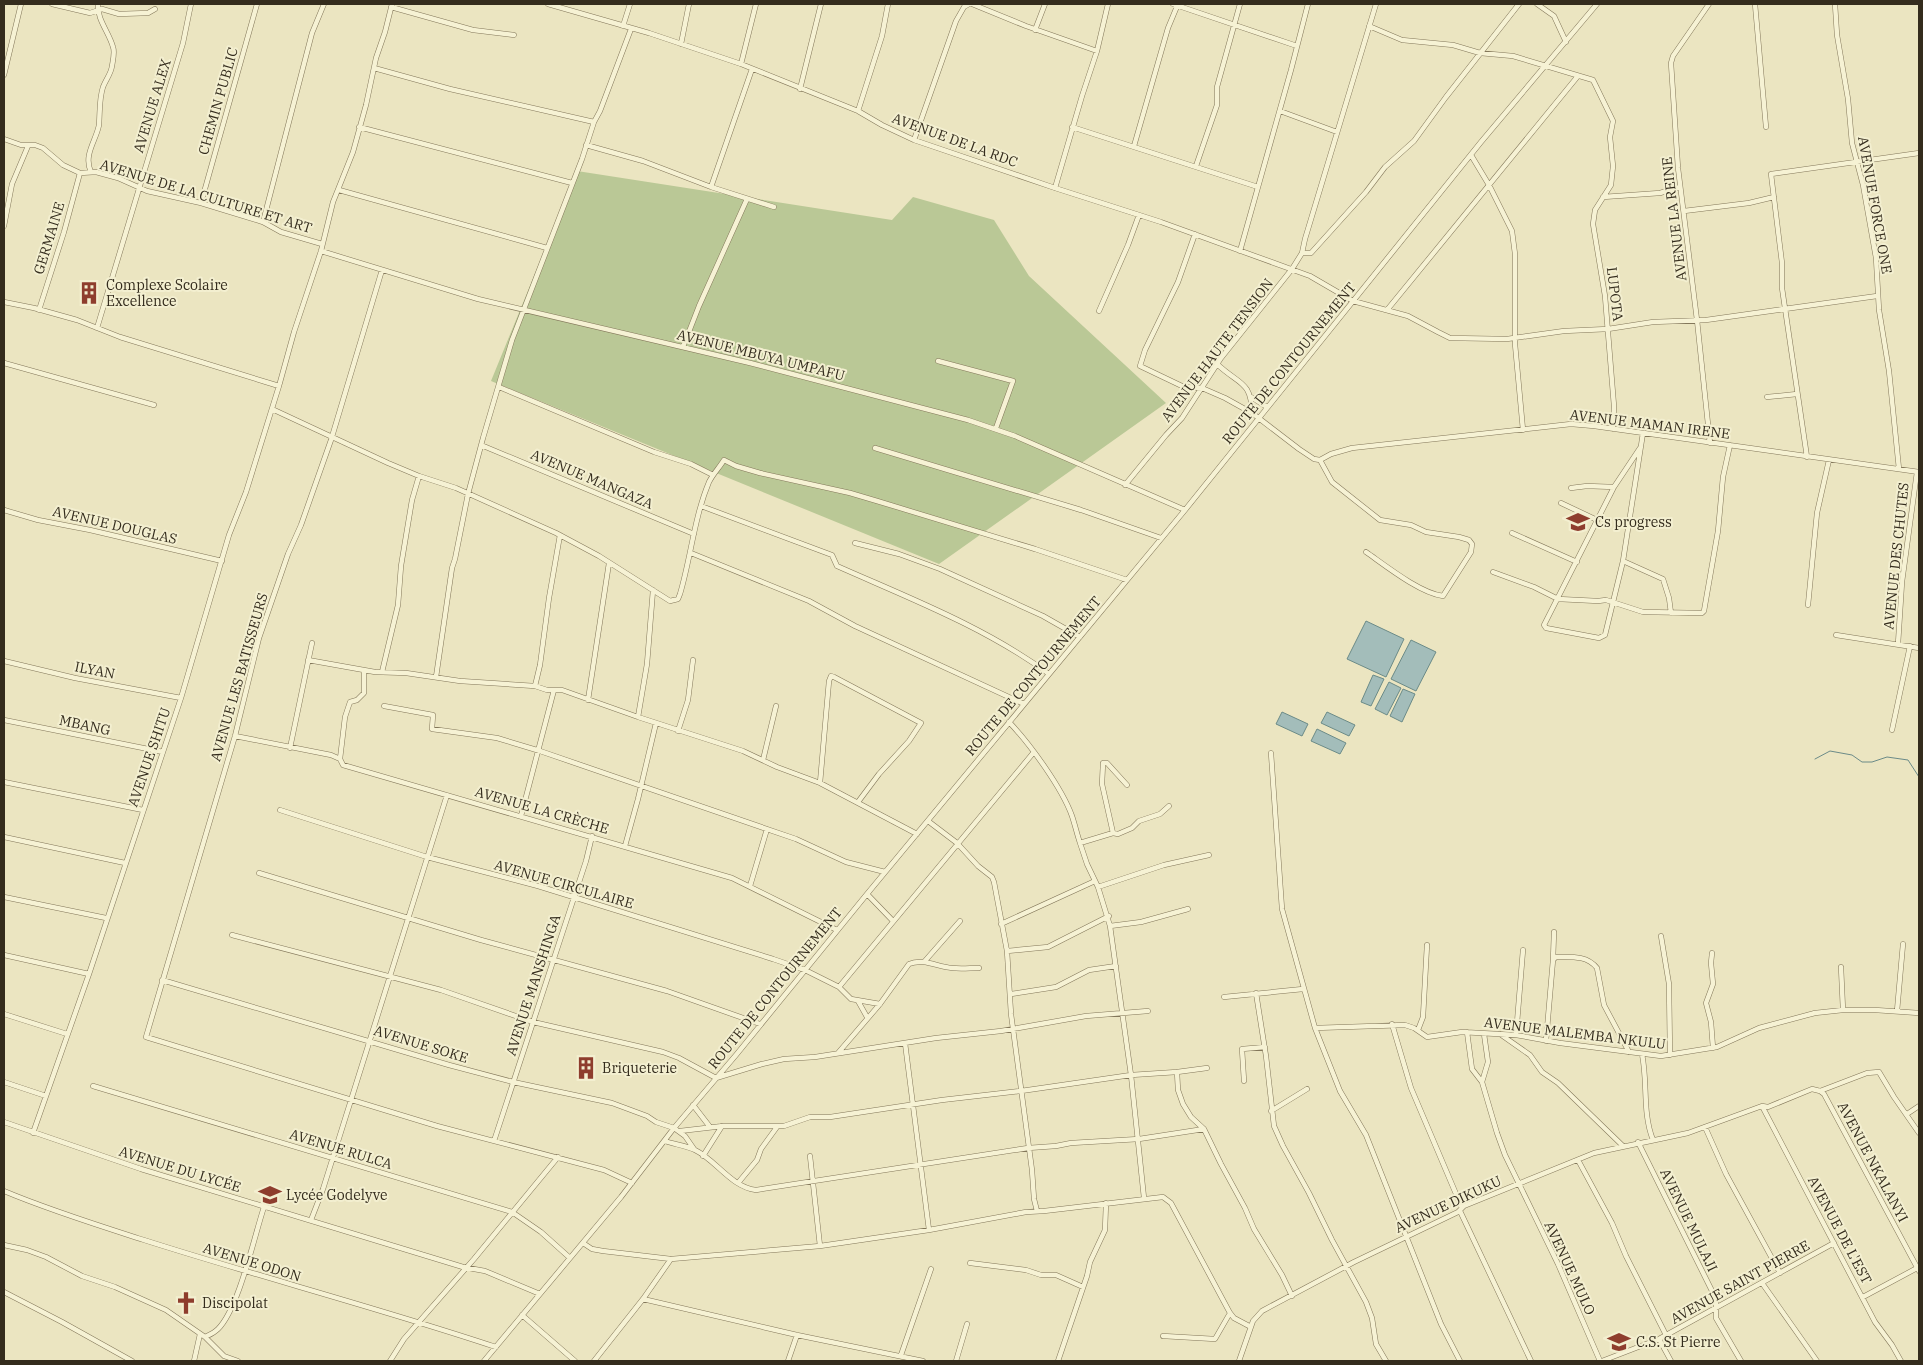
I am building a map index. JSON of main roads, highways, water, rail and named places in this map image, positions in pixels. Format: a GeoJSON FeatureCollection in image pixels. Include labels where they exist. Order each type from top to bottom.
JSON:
{"type":"FeatureCollection","features":[{"type":"Feature","properties":{"kind":"water"},"geometry":{"type":"Polygon","coordinates":[[[1366,621],[1404,639],[1386,677],[1347,659],[1366,621]]]}},
{"type":"Feature","properties":{"kind":"water"},"geometry":{"type":"Polygon","coordinates":[[[1411,640],[1436,652],[1416,691],[1391,679],[1411,640]]]}},
{"type":"Feature","properties":{"kind":"water"},"geometry":{"type":"Polygon","coordinates":[[[1373,675],[1384,679],[1371,706],[1361,702],[1373,675]]]}},
{"type":"Feature","properties":{"kind":"water"},"geometry":{"type":"Polygon","coordinates":[[[1389,682],[1401,688],[1387,715],[1375,709],[1389,682]]]}},
{"type":"Feature","properties":{"kind":"water"},"geometry":{"type":"Polygon","coordinates":[[[1403,689],[1415,694],[1402,722],[1390,716],[1403,689]]]}},
{"type":"Feature","properties":{"kind":"water"},"geometry":{"type":"Polygon","coordinates":[[[1282,712],[1308,724],[1302,736],[1276,724],[1282,712]]]}},
{"type":"Feature","properties":{"kind":"water"},"geometry":{"type":"Polygon","coordinates":[[[1327,712],[1355,725],[1349,736],[1321,723],[1327,712]]]}},
{"type":"Feature","properties":{"kind":"water"},"geometry":{"type":"Polygon","coordinates":[[[1317,729],[1346,743],[1340,754],[1311,741],[1317,729]]]}},
{"type":"Feature","properties":{"kind":"waterway"},"geometry":{"type":"LineString","coordinates":[[1815,759],[1830,751],[1852,755],[1862,762],[1872,762],[1887,757],[1908,760],[1919,777]]}},
{"type":"Feature","properties":{"kind":"place","name":"Complexe Scolaire Excellence"},"geometry":{"type":"Point","coordinates":[89,293]}},
{"type":"Feature","properties":{"kind":"place","name":"Cs progress"},"geometry":{"type":"Point","coordinates":[1578,522]}},
{"type":"Feature","properties":{"kind":"place","name":"Briqueterie"},"geometry":{"type":"Point","coordinates":[586,1068]}},
{"type":"Feature","properties":{"kind":"place","name":"Lycée Godelyve"},"geometry":{"type":"Point","coordinates":[270,1195]}},
{"type":"Feature","properties":{"kind":"place","name":"Discipolat"},"geometry":{"type":"Point","coordinates":[186,1303]}},
{"type":"Feature","properties":{"kind":"place","name":"C.S. St Pierre"},"geometry":{"type":"Point","coordinates":[1619,1342]}}]}
